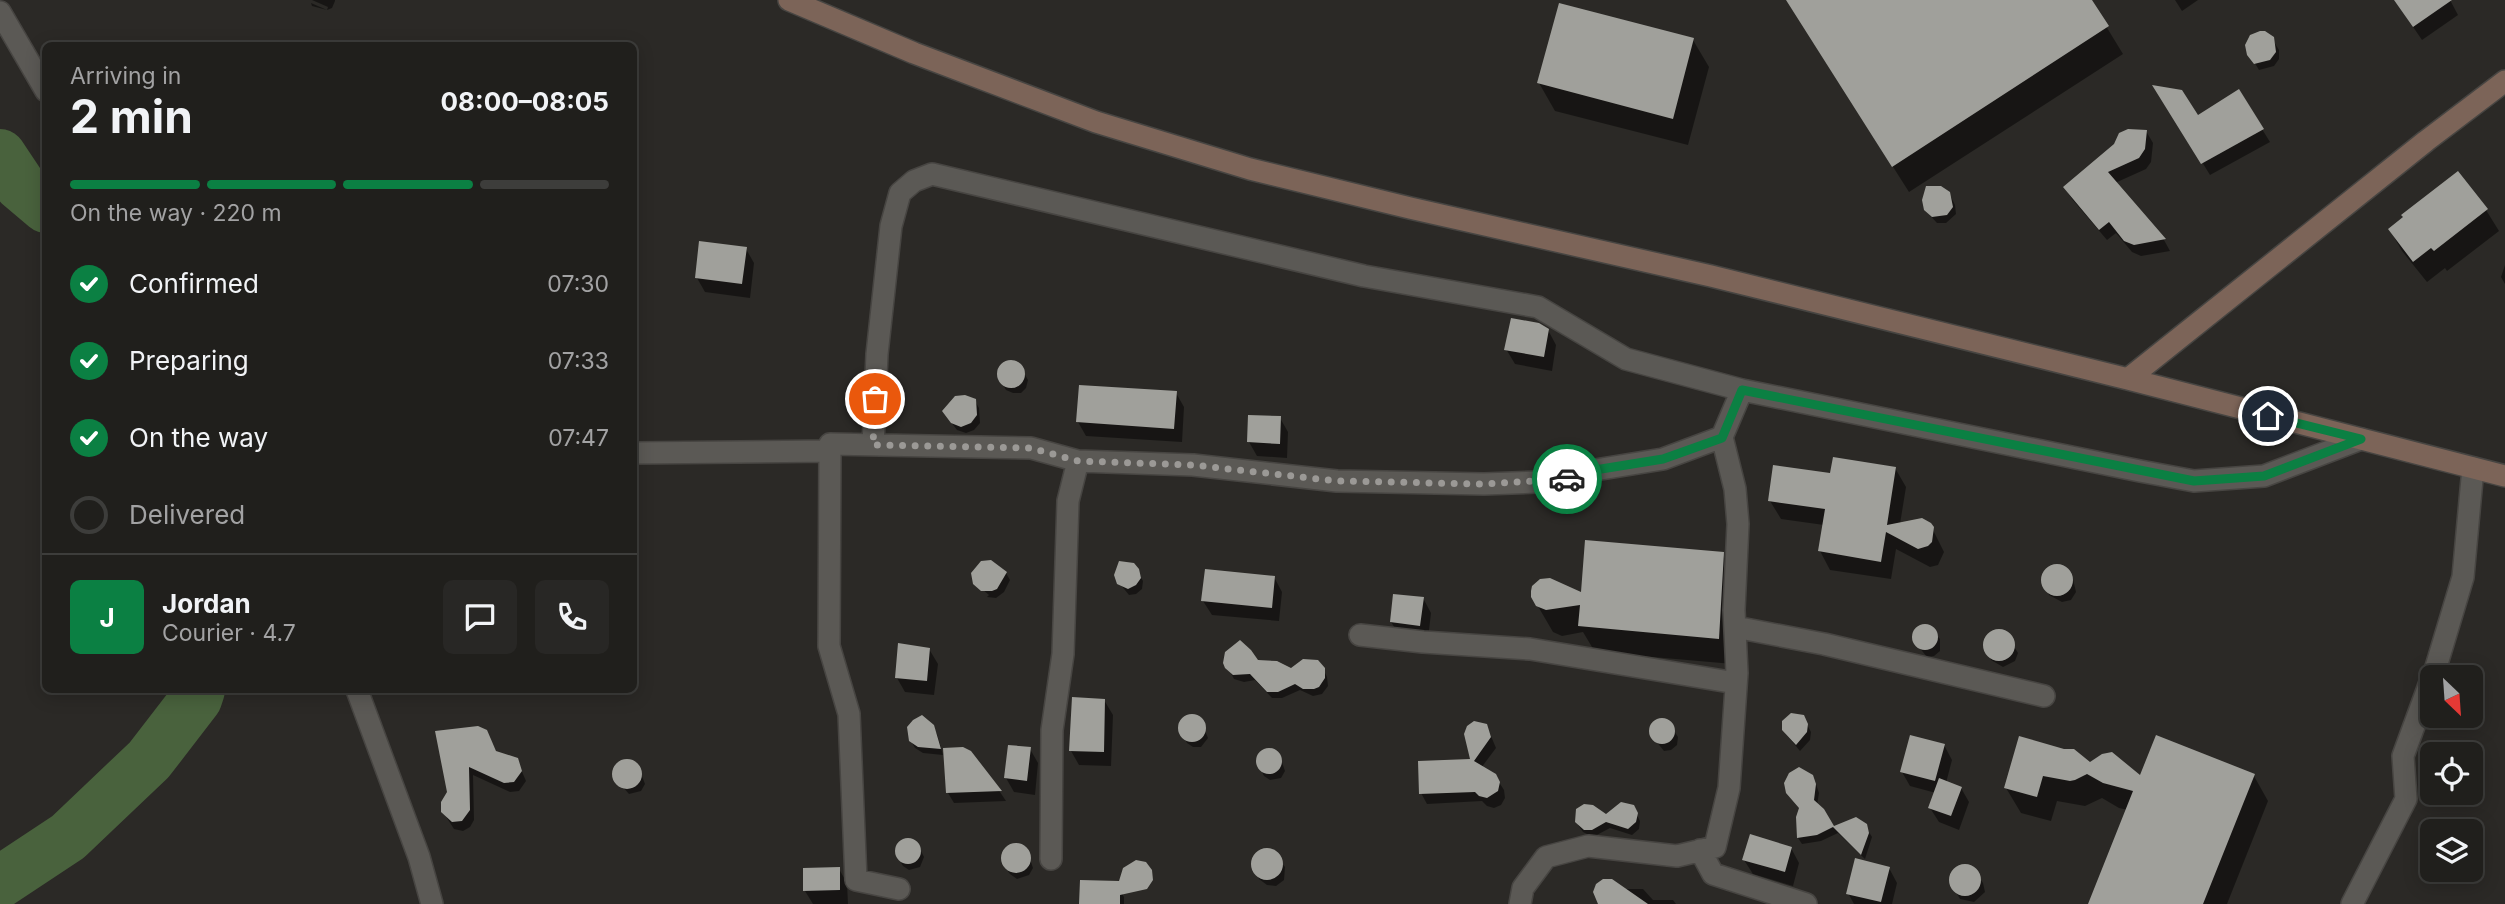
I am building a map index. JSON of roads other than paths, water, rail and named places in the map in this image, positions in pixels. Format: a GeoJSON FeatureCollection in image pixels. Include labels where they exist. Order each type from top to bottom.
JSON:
{"type":"FeatureCollection","features":[{"type":"Feature","properties":{"kind":"main road"},"geometry":{"type":"LineString","coordinates":[[789,0],[914,53],[1096,122],[1250,169],[1711,276],[2505,476]]}},
{"type":"Feature","properties":{"kind":"main road"},"geometry":{"type":"LineString","coordinates":[[2128,379],[2505,81]]}},
{"type":"Feature","properties":{"kind":"street"},"geometry":{"type":"LineString","coordinates":[[0,12],[42,84]]}},
{"type":"Feature","properties":{"kind":"street"},"geometry":{"type":"LineString","coordinates":[[873,445],[877,354],[891,226],[900,193],[914,181],[932,174],[1364,276],[1538,307],[1626,359],[1742,390],[2194,481],[2264,476],[2361,439]]}},
{"type":"Feature","properties":{"kind":"street"},"geometry":{"type":"LineString","coordinates":[[1520,904],[1523,888],[1546,857],[1588,846],[1677,856],[1715,847],[1729,788],[1736,683],[1738,524],[1735,489],[1722,438],[1742,390]]}},
{"type":"Feature","properties":{"kind":"street"},"geometry":{"type":"LineString","coordinates":[[899,889],[856,880],[849,715],[829,646],[831,444],[1031,448],[1078,461],[1193,465],[1337,481],[1484,484],[1564,481],[1595,470],[1663,459],[1722,438]]}},
{"type":"Feature","properties":{"kind":"street"},"geometry":{"type":"LineString","coordinates":[[637,453],[830,451]]}},
{"type":"Feature","properties":{"kind":"street"},"geometry":{"type":"LineString","coordinates":[[1051,859],[1052,730],[1063,654],[1068,501],[1078,461]]}},
{"type":"Feature","properties":{"kind":"street"},"geometry":{"type":"LineString","coordinates":[[2436,665],[2463,577],[2473,468]]}},
{"type":"Feature","properties":{"kind":"street"},"geometry":{"type":"LineString","coordinates":[[1735,627],[1824,644],[2044,696]]}},
{"type":"Feature","properties":{"kind":"street"},"geometry":{"type":"LineString","coordinates":[[1360,635],[1530,649],[1736,683]]}},
{"type":"Feature","properties":{"kind":"street"},"geometry":{"type":"LineString","coordinates":[[358,693],[419,857],[432,904]]}},
{"type":"Feature","properties":{"kind":"street"},"geometry":{"type":"LineString","coordinates":[[2352,904],[2406,799],[2403,756],[2420,710]]}},
{"type":"Feature","properties":{"kind":"street"},"geometry":{"type":"LineString","coordinates":[[1700,850],[1713,874],[1806,904]]}},
{"type":"Feature","properties":{"kind":"waterway"},"geometry":{"type":"LineString","coordinates":[[0,155],[20,185],[42,204]]}},
{"type":"Feature","properties":{"kind":"waterway"},"geometry":{"type":"LineString","coordinates":[[0,882],[68,837],[149,760],[198,693]]}}]}
